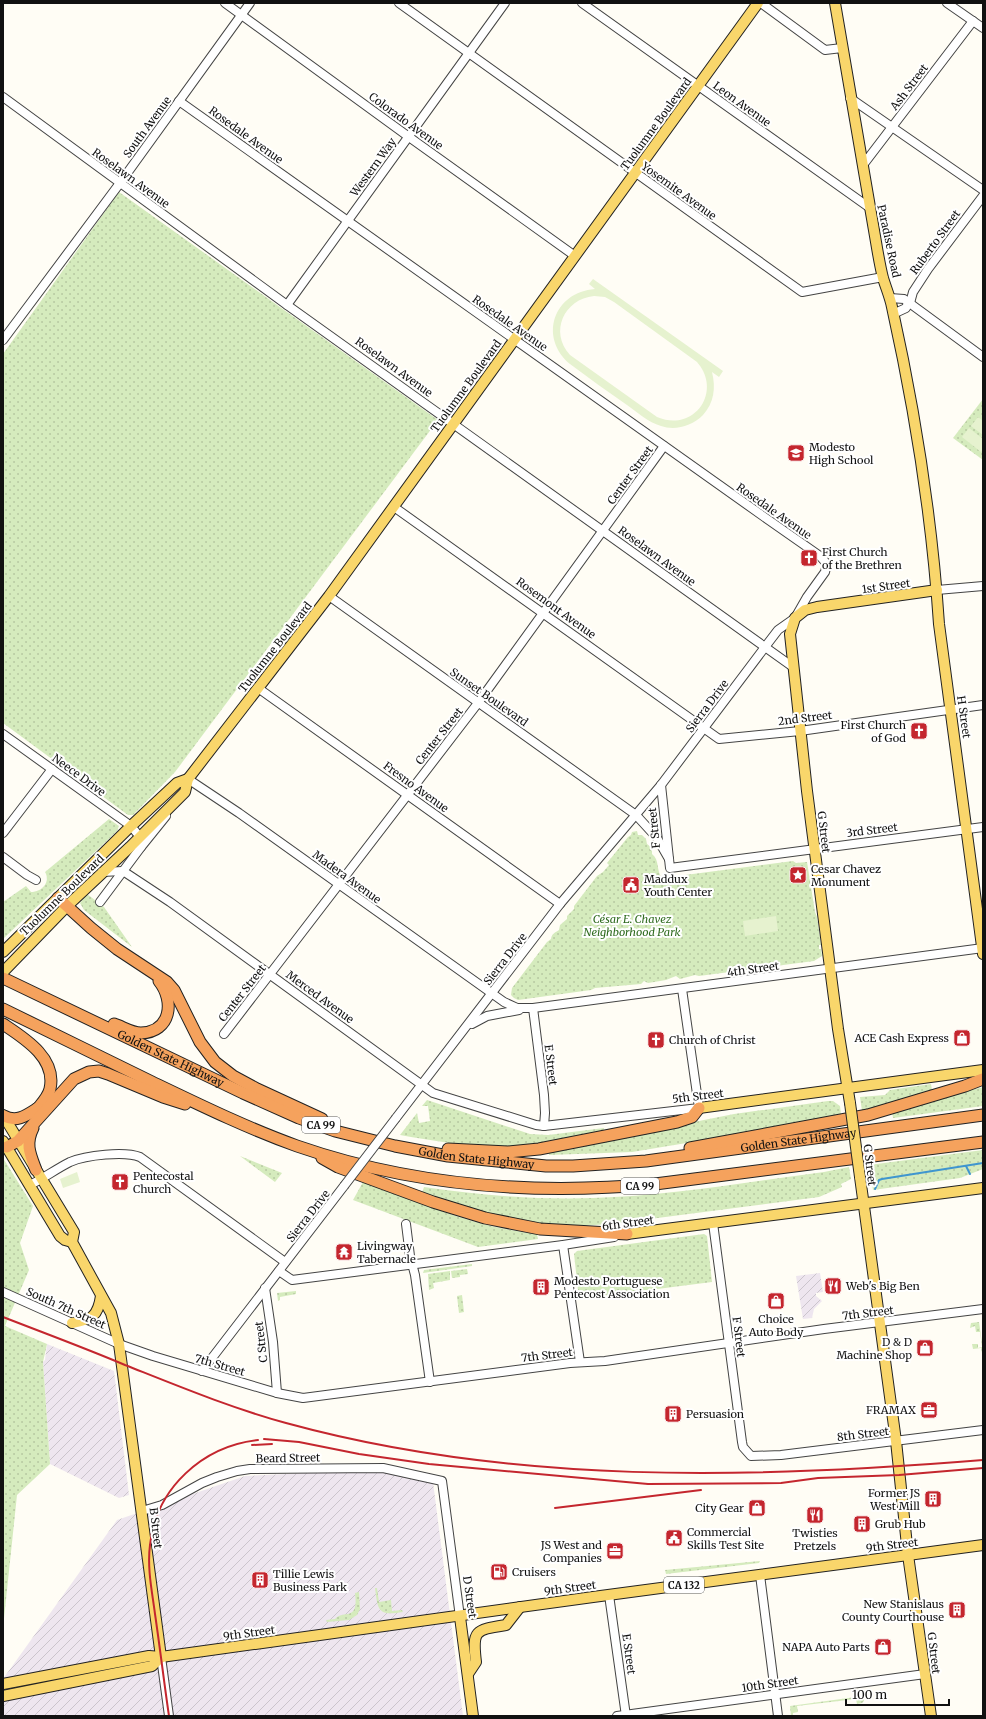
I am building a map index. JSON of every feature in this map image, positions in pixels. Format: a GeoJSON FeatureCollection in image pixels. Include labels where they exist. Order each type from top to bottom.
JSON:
{"type":"FeatureCollection","features":[{"type":"Feature","properties":{"kind":"highway"},"geometry":{"type":"LineString","coordinates":[[62,902],[91,928],[150,972],[167,982],[174,990],[203,1047],[215,1062],[224,1069],[257,1089],[370,1140]]}},
{"type":"Feature","properties":{"kind":"highway"},"geometry":{"type":"LineString","coordinates":[[21,987],[133,1032],[145,1032],[157,1028],[162,1024],[168,1015],[169,1009],[166,993],[150,972]]}},
{"type":"Feature","properties":{"kind":"highway","name":"Golden State Highway"},"geometry":{"type":"LineString","coordinates":[[3,978],[285,1112],[336,1131],[395,1146],[448,1156],[546,1166],[604,1165],[646,1162],[983,1115]]}},
{"type":"Feature","properties":{"kind":"highway","name":"CA 99"},"geometry":{"type":"LineString","coordinates":[[6,1010],[228,1119],[298,1146],[393,1172],[476,1186],[580,1190],[655,1184],[983,1142]]}},
{"type":"Feature","properties":{"kind":"highway"},"geometry":{"type":"LineString","coordinates":[[3,1024],[35,1047],[46,1064],[50,1074],[50,1088],[29,1138],[28,1148],[39,1174]]}},
{"type":"Feature","properties":{"kind":"highway"},"geometry":{"type":"LineString","coordinates":[[5,1144],[17,1138],[40,1112],[74,1079],[89,1072],[108,1074],[163,1097],[228,1119]]}},
{"type":"Feature","properties":{"kind":"highway"},"geometry":{"type":"LineString","coordinates":[[646,1162],[676,1151],[868,1115],[965,1086],[983,1079]]}},
{"type":"Feature","properties":{"kind":"highway"},"geometry":{"type":"LineString","coordinates":[[395,1146],[508,1152],[539,1149],[677,1122],[692,1117],[699,1108]]}},
{"type":"Feature","properties":{"kind":"highway"},"geometry":{"type":"LineString","coordinates":[[3,1115],[15,1120],[26,1115],[40,1112]]}},
{"type":"Feature","properties":{"kind":"highway"},"geometry":{"type":"LineString","coordinates":[[298,1146],[338,1167],[433,1202],[485,1218],[540,1229],[627,1234]]}},
{"type":"Feature","properties":{"kind":"main road","name":"Tuolumne Boulevard"},"geometry":{"type":"LineString","coordinates":[[3,952],[62,902],[140,842],[185,792],[188,779],[329,596],[760,3]]}},
{"type":"Feature","properties":{"kind":"main road","name":"Paradise Road"},"geometry":{"type":"LineString","coordinates":[[835,3],[850,98],[870,208],[883,276],[890,298],[912,412],[923,483]]}},
{"type":"Feature","properties":{"kind":"main road","name":"H Street"},"geometry":{"type":"LineString","coordinates":[[923,483],[937,590],[940,631],[983,950]]}},
{"type":"Feature","properties":{"kind":"main road","name":"1st Street"},"geometry":{"type":"LineString","coordinates":[[795,618],[805,610],[817,607],[937,590]]}},
{"type":"Feature","properties":{"kind":"main road","name":"G Street"},"geometry":{"type":"LineString","coordinates":[[795,618],[790,634],[814,849],[896,1441],[908,1555],[931,1716]]}},
{"type":"Feature","properties":{"kind":"main road","name":"Tuolumne Boulevard"},"geometry":{"type":"LineString","coordinates":[[3,972],[62,902],[131,826],[177,783],[188,779]]}},
{"type":"Feature","properties":{"kind":"main road","name":"5th Street"},"geometry":{"type":"LineString","coordinates":[[699,1108],[983,1070]]}},
{"type":"Feature","properties":{"kind":"main road"},"geometry":{"type":"LineString","coordinates":[[3,1115],[74,1232],[72,1242],[111,1313],[119,1344]]}},
{"type":"Feature","properties":{"kind":"main road"},"geometry":{"type":"LineString","coordinates":[[5,1144],[60,1236],[65,1240],[72,1242]]}},
{"type":"Feature","properties":{"kind":"main road","name":"6th Street"},"geometry":{"type":"LineString","coordinates":[[627,1234],[983,1188]]}},
{"type":"Feature","properties":{"kind":"main road"},"geometry":{"type":"LineString","coordinates":[[72,1323],[87,1321],[98,1310],[101,1296]]}},
{"type":"Feature","properties":{"kind":"main road","name":"B Street"},"geometry":{"type":"LineString","coordinates":[[119,1344],[161,1657]]}},
{"type":"Feature","properties":{"kind":"main road","name":"9th Street"},"geometry":{"type":"LineString","coordinates":[[7,1683],[149,1656],[161,1657],[983,1545]]}},
{"type":"Feature","properties":{"kind":"main road"},"geometry":{"type":"LineString","coordinates":[[468,1674],[476,1662],[474,1642],[478,1632],[506,1625],[520,1607]]}},
{"type":"Feature","properties":{"kind":"main road","name":"D Street"},"geometry":{"type":"LineString","coordinates":[[460,1617],[474,1716]]}},
{"type":"Feature","properties":{"kind":"main road","name":"9th Street"},"geometry":{"type":"LineString","coordinates":[[6,1695],[152,1666],[161,1657]]}},
{"type":"Feature","properties":{"kind":"street","name":"Colorado Avenue"},"geometry":{"type":"LineString","coordinates":[[225,3],[575,256]]}},
{"type":"Feature","properties":{"kind":"street","name":"South Avenue"},"geometry":{"type":"LineString","coordinates":[[3,340],[120,183],[250,3]]}},
{"type":"Feature","properties":{"kind":"street","name":"Yosemite Avenue"},"geometry":{"type":"LineString","coordinates":[[399,3],[802,292],[883,276]]}},
{"type":"Feature","properties":{"kind":"street","name":"Western Way"},"geometry":{"type":"LineString","coordinates":[[287,305],[505,3]]}},
{"type":"Feature","properties":{"kind":"street","name":"Leon Avenue"},"geometry":{"type":"LineString","coordinates":[[582,3],[870,208]]}},
{"type":"Feature","properties":{"kind":"street"},"geometry":{"type":"LineString","coordinates":[[760,3],[825,50],[842,48]]}},
{"type":"Feature","properties":{"kind":"street"},"geometry":{"type":"LineString","coordinates":[[947,3],[983,28]]}},
{"type":"Feature","properties":{"kind":"street","name":"Ash Street"},"geometry":{"type":"LineString","coordinates":[[863,165],[973,21]]}},
{"type":"Feature","properties":{"kind":"street","name":"Roselawn Avenue"},"geometry":{"type":"LineString","coordinates":[[3,97],[287,305],[793,667]]}},
{"type":"Feature","properties":{"kind":"street"},"geometry":{"type":"LineString","coordinates":[[850,98],[983,190]]}},
{"type":"Feature","properties":{"kind":"street","name":"Rosedale Avenue"},"geometry":{"type":"LineString","coordinates":[[179,101],[820,556],[827,564]]}},
{"type":"Feature","properties":{"kind":"street","name":"Ruberto Street"},"geometry":{"type":"LineString","coordinates":[[909,303],[913,292],[928,269],[983,196]]}},
{"type":"Feature","properties":{"kind":"street"},"geometry":{"type":"LineString","coordinates":[[890,298],[904,299],[983,356]]}},
{"type":"Feature","properties":{"kind":"street"},"geometry":{"type":"LineString","coordinates":[[893,314],[906,308],[909,303]]}},
{"type":"Feature","properties":{"kind":"street","name":"Center Street"},"geometry":{"type":"LineString","coordinates":[[224,1034],[478,703],[664,446]]}},
{"type":"Feature","properties":{"kind":"street","name":"Rosemont Avenue"},"geometry":{"type":"LineString","coordinates":[[394,507],[704,729]]}},
{"type":"Feature","properties":{"kind":"street","name":"Sierra Drive"},"geometry":{"type":"LineString","coordinates":[[202,1371],[465,1030],[560,904],[661,784],[778,630],[795,618],[807,597],[825,572],[827,564]]}},
{"type":"Feature","properties":{"kind":"street","name":"1st Street"},"geometry":{"type":"LineString","coordinates":[[937,590],[983,586]]}},
{"type":"Feature","properties":{"kind":"street","name":"Sunset Boulevard"},"geometry":{"type":"LineString","coordinates":[[329,596],[636,815]]}},
{"type":"Feature","properties":{"kind":"street","name":"Fresno Avenue"},"geometry":{"type":"LineString","coordinates":[[258,688],[560,904]]}},
{"type":"Feature","properties":{"kind":"street","name":"2nd Street"},"geometry":{"type":"LineString","coordinates":[[704,729],[719,739],[800,731],[983,705]]}},
{"type":"Feature","properties":{"kind":"street","name":"Neece Drive"},"geometry":{"type":"LineString","coordinates":[[3,734],[131,826],[140,842]]}},
{"type":"Feature","properties":{"kind":"street"},"geometry":{"type":"LineString","coordinates":[[3,833],[52,770]]}},
{"type":"Feature","properties":{"kind":"street","name":"Madera Avenue"},"geometry":{"type":"LineString","coordinates":[[188,779],[239,813],[492,994]]}},
{"type":"Feature","properties":{"kind":"street","name":"F Street"},"geometry":{"type":"LineString","coordinates":[[661,784],[670,868]]}},
{"type":"Feature","properties":{"kind":"street"},"geometry":{"type":"LineString","coordinates":[[636,815],[657,838],[668,859]]}},
{"type":"Feature","properties":{"kind":"street","name":"3rd Street"},"geometry":{"type":"LineString","coordinates":[[670,868],[983,827]]}},
{"type":"Feature","properties":{"kind":"street","name":"Tuolumne Boulevard"},"geometry":{"type":"LineString","coordinates":[[100,902],[123,871],[140,842]]}},
{"type":"Feature","properties":{"kind":"street"},"geometry":{"type":"LineString","coordinates":[[3,857],[26,875],[36,880]]}},
{"type":"Feature","properties":{"kind":"street"},"geometry":{"type":"LineString","coordinates":[[102,872],[123,871]]}},
{"type":"Feature","properties":{"kind":"street","name":"Merced Avenue"},"geometry":{"type":"LineString","coordinates":[[123,871],[170,902],[422,1084]]}},
{"type":"Feature","properties":{"kind":"street","name":"4th Street"},"geometry":{"type":"LineString","coordinates":[[465,1030],[487,1016],[530,1008],[983,950]]}},
{"type":"Feature","properties":{"kind":"street"},"geometry":{"type":"LineString","coordinates":[[682,989],[699,1108]]}},
{"type":"Feature","properties":{"kind":"street","name":"4th Street"},"geometry":{"type":"LineString","coordinates":[[492,994],[509,1006],[530,1008]]}},
{"type":"Feature","properties":{"kind":"street","name":"E Street"},"geometry":{"type":"LineString","coordinates":[[530,1008],[544,1096],[544,1126]]}},
{"type":"Feature","properties":{"kind":"street","name":"5th Street"},"geometry":{"type":"LineString","coordinates":[[422,1084],[433,1093],[526,1122],[544,1126],[699,1108]]}},
{"type":"Feature","properties":{"kind":"street"},"geometry":{"type":"LineString","coordinates":[[30,1185],[39,1174],[72,1161],[91,1157],[126,1153],[133,1154],[140,1157],[285,1262]]}},
{"type":"Feature","properties":{"kind":"street","name":"F Street"},"geometry":{"type":"LineString","coordinates":[[713,1223],[742,1442],[746,1452]]}},
{"type":"Feature","properties":{"kind":"street"},"geometry":{"type":"LineString","coordinates":[[406,1224],[430,1382]]}},
{"type":"Feature","properties":{"kind":"street","name":"6th Street"},"geometry":{"type":"LineString","coordinates":[[279,1271],[292,1280],[563,1245],[627,1234]]}},
{"type":"Feature","properties":{"kind":"street"},"geometry":{"type":"LineString","coordinates":[[563,1245],[580,1362]]}},
{"type":"Feature","properties":{"kind":"street","name":"C Street"},"geometry":{"type":"LineString","coordinates":[[265,1288],[273,1342],[277,1393]]}},
{"type":"Feature","properties":{"kind":"street","name":"South 7th Street"},"geometry":{"type":"LineString","coordinates":[[4,1292],[119,1344]]}},
{"type":"Feature","properties":{"kind":"street","name":"7th Street"},"geometry":{"type":"LineString","coordinates":[[119,1344],[159,1358],[277,1393],[311,1398],[580,1362],[605,1361],[824,1329],[983,1309]]}},
{"type":"Feature","properties":{"kind":"street","name":"8th Street"},"geometry":{"type":"LineString","coordinates":[[746,1452],[751,1456],[781,1455],[983,1430]]}},
{"type":"Feature","properties":{"kind":"street","name":"Beard Street"},"geometry":{"type":"LineString","coordinates":[[142,1511],[162,1506],[202,1483],[237,1471],[250,1469],[383,1468],[442,1480]]}},
{"type":"Feature","properties":{"kind":"street","name":"D Street"},"geometry":{"type":"LineString","coordinates":[[442,1480],[460,1617]]}},
{"type":"Feature","properties":{"kind":"street"},"geometry":{"type":"LineString","coordinates":[[760,1575],[778,1716]]}},
{"type":"Feature","properties":{"kind":"street","name":"E Street"},"geometry":{"type":"LineString","coordinates":[[609,1595],[626,1715]]}},
{"type":"Feature","properties":{"kind":"street","name":"B Street"},"geometry":{"type":"LineString","coordinates":[[161,1657],[169,1716]]}},
{"type":"Feature","properties":{"kind":"street","name":"10th Street"},"geometry":{"type":"LineString","coordinates":[[617,1716],[925,1674]]}},
{"type":"Feature","properties":{"kind":"shaded area"},"geometry":{"type":"Polygon","coordinates":[[[820,1273],[823,1292],[816,1293],[816,1296],[822,1301],[814,1309],[812,1318],[803,1319],[796,1276],[820,1273]]]}},
{"type":"Feature","properties":{"kind":"shaded area"},"geometry":{"type":"Polygon","coordinates":[[[47,1344],[114,1371],[129,1495],[119,1498],[50,1464],[43,1362],[45,1360],[47,1344]]]}},
{"type":"Feature","properties":{"kind":"shaded area"},"geometry":{"type":"Polygon","coordinates":[[[369,1470],[433,1482],[463,1716],[3,1716],[3,1679],[117,1520],[245,1476],[369,1470]]]}},
{"type":"Feature","properties":{"kind":"green space"},"geometry":{"type":"Polygon","coordinates":[[[119,192],[438,420],[175,772],[133,815],[128,815],[3,723],[3,354],[119,192]]]}},
{"type":"Feature","properties":{"kind":"green space"},"geometry":{"type":"Polygon","coordinates":[[[593,279],[723,371],[719,377],[712,372],[714,389],[712,400],[707,410],[699,419],[689,425],[678,428],[661,426],[652,422],[570,364],[560,353],[555,341],[553,329],[555,318],[561,307],[569,298],[581,292],[595,289],[589,284],[593,279]],[[594,296],[583,298],[568,310],[563,318],[560,327],[561,336],[564,346],[570,355],[657,417],[670,420],[683,419],[693,415],[701,407],[706,397],[707,386],[704,374],[697,362],[605,297],[594,296]]]}},
{"type":"Feature","properties":{"kind":"green space"},"geometry":{"type":"Polygon","coordinates":[[[983,399],[983,460],[953,438],[983,399]]]}},
{"type":"Feature","properties":{"kind":"green space"},"geometry":{"type":"Polygon","coordinates":[[[978,417],[983,421],[983,435],[971,426],[978,417]]]}},
{"type":"Feature","properties":{"kind":"green space"},"geometry":{"type":"Polygon","coordinates":[[[969,428],[983,439],[983,450],[981,452],[962,437],[969,428]]]}},
{"type":"Feature","properties":{"kind":"green space"},"geometry":{"type":"Polygon","coordinates":[[[109,819],[119,826],[117,831],[3,939],[3,902],[26,886],[31,892],[35,892],[42,888],[47,879],[45,872],[109,819]]]}},
{"type":"Feature","properties":{"kind":"green space","name":"César E. Chavez Neighborhood Park"},"geometry":{"type":"Polygon","coordinates":[[[637,831],[638,835],[642,835],[646,839],[647,844],[652,848],[652,854],[656,859],[662,878],[793,861],[796,863],[807,862],[821,945],[819,945],[819,949],[821,949],[822,956],[814,961],[699,976],[695,975],[680,979],[676,976],[666,980],[648,983],[644,981],[641,984],[595,988],[591,990],[518,1000],[514,998],[511,995],[512,988],[547,942],[551,939],[553,934],[559,930],[560,925],[567,919],[567,916],[574,909],[574,906],[597,876],[609,865],[607,863],[632,832],[637,831]]]}},
{"type":"Feature","properties":{"kind":"green space"},"geometry":{"type":"Polygon","coordinates":[[[87,894],[104,907],[132,947],[84,910],[80,903],[87,894]]]}},
{"type":"Feature","properties":{"kind":"green space"},"geometry":{"type":"Polygon","coordinates":[[[776,916],[778,931],[745,936],[743,921],[776,916]]]}},
{"type":"Feature","properties":{"kind":"green space"},"geometry":{"type":"Polygon","coordinates":[[[931,1084],[932,1090],[862,1111],[860,1097],[885,1095],[890,1090],[931,1084]]]}},
{"type":"Feature","properties":{"kind":"green space"},"geometry":{"type":"Polygon","coordinates":[[[983,1087],[983,1106],[893,1118],[892,1111],[983,1087]]]}},
{"type":"Feature","properties":{"kind":"green space"},"geometry":{"type":"Polygon","coordinates":[[[427,1100],[530,1134],[548,1135],[604,1128],[604,1131],[546,1143],[510,1147],[441,1142],[400,1135],[417,1113],[419,1123],[430,1121],[428,1106],[422,1106],[427,1100]]]}},
{"type":"Feature","properties":{"kind":"green space"},"geometry":{"type":"Polygon","coordinates":[[[833,1101],[840,1106],[841,1115],[747,1133],[632,1152],[549,1155],[549,1151],[734,1114],[833,1101]]]}},
{"type":"Feature","properties":{"kind":"green space"},"geometry":{"type":"Polygon","coordinates":[[[983,1150],[983,1169],[960,1178],[873,1190],[869,1165],[983,1150]]]}},
{"type":"Feature","properties":{"kind":"green space"},"geometry":{"type":"Polygon","coordinates":[[[240,1156],[282,1173],[275,1182],[240,1156]]]}},
{"type":"Feature","properties":{"kind":"green space"},"geometry":{"type":"Polygon","coordinates":[[[3,1158],[33,1206],[20,1243],[29,1270],[5,1326],[47,1344],[43,1362],[50,1464],[17,1495],[3,1628],[3,1158]]]}},
{"type":"Feature","properties":{"kind":"green space"},"geometry":{"type":"Polygon","coordinates":[[[849,1167],[851,1179],[841,1184],[842,1187],[819,1197],[611,1224],[578,1226],[534,1223],[498,1216],[422,1193],[424,1187],[487,1195],[529,1198],[622,1197],[708,1188],[824,1172],[849,1167]]]}},
{"type":"Feature","properties":{"kind":"green space"},"geometry":{"type":"Polygon","coordinates":[[[77,1172],[80,1182],[63,1188],[60,1179],[77,1172]]]}},
{"type":"Feature","properties":{"kind":"green space"},"geometry":{"type":"Polygon","coordinates":[[[363,1182],[383,1187],[463,1218],[499,1228],[537,1234],[538,1239],[478,1247],[353,1200],[363,1182]]]}},
{"type":"Feature","properties":{"kind":"green space"},"geometry":{"type":"Polygon","coordinates":[[[704,1234],[707,1236],[712,1282],[579,1299],[574,1254],[577,1251],[704,1234]]]}},
{"type":"Feature","properties":{"kind":"green space"},"geometry":{"type":"Polygon","coordinates":[[[472,1264],[472,1266],[423,1273],[424,1270],[472,1264]]]}},
{"type":"Feature","properties":{"kind":"green space"},"geometry":{"type":"Polygon","coordinates":[[[467,1269],[468,1274],[452,1278],[451,1271],[467,1269]]]}},
{"type":"Feature","properties":{"kind":"green space"},"geometry":{"type":"Polygon","coordinates":[[[450,1271],[450,1280],[433,1283],[434,1288],[429,1290],[428,1274],[450,1271]]]}},
{"type":"Feature","properties":{"kind":"green space"},"geometry":{"type":"Polygon","coordinates":[[[296,1291],[296,1294],[280,1297],[280,1300],[278,1301],[277,1293],[296,1291]]]}},
{"type":"Feature","properties":{"kind":"green space"},"geometry":{"type":"Polygon","coordinates":[[[462,1295],[464,1312],[459,1313],[457,1296],[462,1295]]]}},
{"type":"Feature","properties":{"kind":"green space"},"geometry":{"type":"Polygon","coordinates":[[[979,1322],[983,1350],[982,1353],[981,1348],[973,1349],[972,1344],[978,1344],[978,1348],[982,1347],[980,1332],[976,1332],[975,1326],[970,1328],[971,1323],[979,1322]]]}},
{"type":"Feature","properties":{"kind":"green space"},"geometry":{"type":"Polygon","coordinates":[[[760,1561],[759,1563],[666,1574],[665,1570],[760,1561]]]}},
{"type":"Feature","properties":{"kind":"green space"},"geometry":{"type":"Polygon","coordinates":[[[375,1588],[377,1588],[379,1602],[391,1600],[392,1611],[402,1610],[403,1612],[388,1613],[381,1610],[377,1602],[375,1588]]]}},
{"type":"Feature","properties":{"kind":"green space"},"geometry":{"type":"Polygon","coordinates":[[[359,1592],[360,1609],[357,1615],[349,1620],[327,1622],[326,1620],[335,1619],[338,1616],[353,1612],[356,1602],[355,1593],[359,1592]]]}},
{"type":"Feature","properties":{"kind":"green space"},"geometry":{"type":"Polygon","coordinates":[[[863,1696],[864,1701],[857,1704],[856,1699],[797,1706],[798,1712],[793,1713],[793,1716],[791,1716],[790,1706],[863,1696]]]}},
{"type":"Feature","properties":{"kind":"waterway"},"geometry":{"type":"LineString","coordinates":[[875,1189],[879,1180],[882,1179],[983,1163]]}},
{"type":"Feature","properties":{"kind":"waterway"},"geometry":{"type":"LineString","coordinates":[[966,1166],[970,1174]]}},
{"type":"Feature","properties":{"kind":"railway"},"geometry":{"type":"LineString","coordinates":[[3,1317],[185,1389],[265,1417],[371,1443],[458,1458],[545,1467],[633,1472],[721,1473],[808,1471],[983,1460]]}},
{"type":"Feature","properties":{"kind":"railway"},"geometry":{"type":"LineString","coordinates":[[264,1439],[299,1442],[359,1454],[429,1464],[648,1484],[781,1483],[818,1478],[899,1475],[983,1468]]}},
{"type":"Feature","properties":{"kind":"railway"},"geometry":{"type":"LineString","coordinates":[[169,1716],[149,1571],[149,1554],[154,1524],[162,1505],[172,1488],[186,1473],[201,1461],[219,1451],[238,1444],[258,1440]]}},
{"type":"Feature","properties":{"kind":"railway"},"geometry":{"type":"LineString","coordinates":[[252,1445],[272,1444]]}},
{"type":"Feature","properties":{"kind":"railway"},"geometry":{"type":"LineString","coordinates":[[555,1508],[701,1490]]}},
{"type":"Feature","properties":{"kind":"place","name":"Modesto High School"},"geometry":{"type":"Point","coordinates":[796,453]}},
{"type":"Feature","properties":{"kind":"place","name":"First Church of the Brethren"},"geometry":{"type":"Point","coordinates":[809,558]}},
{"type":"Feature","properties":{"kind":"place","name":"First Church of God"},"geometry":{"type":"Point","coordinates":[919,731]}},
{"type":"Feature","properties":{"kind":"place","name":"Cesar Chavez Monument"},"geometry":{"type":"Point","coordinates":[798,875]}},
{"type":"Feature","properties":{"kind":"place","name":"Maddux Youth Center"},"geometry":{"type":"Point","coordinates":[631,885]}},
{"type":"Feature","properties":{"kind":"place","name":"ACE Cash Express"},"geometry":{"type":"Point","coordinates":[962,1038]}},
{"type":"Feature","properties":{"kind":"place","name":"Church of Christ"},"geometry":{"type":"Point","coordinates":[656,1040]}},
{"type":"Feature","properties":{"kind":"place","name":"Pentecostal Church"},"geometry":{"type":"Point","coordinates":[120,1182]}},
{"type":"Feature","properties":{"kind":"place","name":"Livingway Tabernacle"},"geometry":{"type":"Point","coordinates":[344,1252]}},
{"type":"Feature","properties":{"kind":"place","name":"Web's Big Ben"},"geometry":{"type":"Point","coordinates":[833,1286]}},
{"type":"Feature","properties":{"kind":"place","name":"Modesto Portuguese Pentecost Association"},"geometry":{"type":"Point","coordinates":[541,1287]}},
{"type":"Feature","properties":{"kind":"place","name":"Choice Auto Body"},"geometry":{"type":"Point","coordinates":[776,1301]}},
{"type":"Feature","properties":{"kind":"place","name":"D & D Machine Shop"},"geometry":{"type":"Point","coordinates":[925,1348]}},
{"type":"Feature","properties":{"kind":"place","name":"FRAMAX"},"geometry":{"type":"Point","coordinates":[929,1410]}},
{"type":"Feature","properties":{"kind":"place","name":"Persuasion"},"geometry":{"type":"Point","coordinates":[673,1414]}},
{"type":"Feature","properties":{"kind":"place","name":"Former JS West Mill"},"geometry":{"type":"Point","coordinates":[933,1499]}},
{"type":"Feature","properties":{"kind":"place","name":"City Gear"},"geometry":{"type":"Point","coordinates":[757,1508]}},
{"type":"Feature","properties":{"kind":"place","name":"Twisties Pretzels"},"geometry":{"type":"Point","coordinates":[815,1515]}},
{"type":"Feature","properties":{"kind":"place","name":"Grub Hub"},"geometry":{"type":"Point","coordinates":[862,1524]}},
{"type":"Feature","properties":{"kind":"place","name":"Commercial Skills Test Site"},"geometry":{"type":"Point","coordinates":[674,1538]}},
{"type":"Feature","properties":{"kind":"place","name":"JS West and Companies"},"geometry":{"type":"Point","coordinates":[615,1551]}},
{"type":"Feature","properties":{"kind":"place","name":"Cruisers"},"geometry":{"type":"Point","coordinates":[499,1572]}},
{"type":"Feature","properties":{"kind":"place","name":"Tillie Lewis Business Park"},"geometry":{"type":"Point","coordinates":[260,1580]}},
{"type":"Feature","properties":{"kind":"place","name":"New Stanislaus County Courthouse"},"geometry":{"type":"Point","coordinates":[957,1610]}},
{"type":"Feature","properties":{"kind":"place","name":"NAPA Auto Parts"},"geometry":{"type":"Point","coordinates":[883,1647]}}]}
